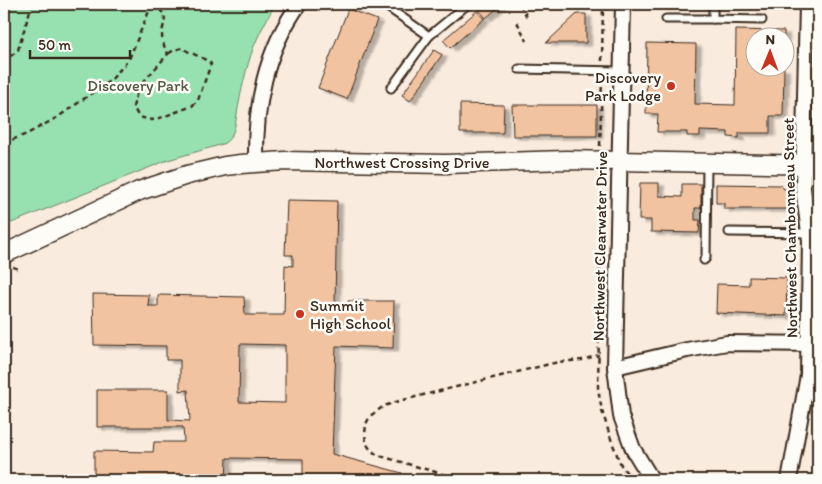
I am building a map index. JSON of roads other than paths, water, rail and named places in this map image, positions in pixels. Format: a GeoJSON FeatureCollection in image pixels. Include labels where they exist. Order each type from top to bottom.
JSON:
{"type":"FeatureCollection","features":[{"type":"Feature","properties":{"kind":"street"},"geometry":{"type":"LineString","coordinates":[[256,163],[258,108],[262,83],[274,48],[289,17],[298,4]]}},
{"type":"Feature","properties":{"kind":"street","name":"Northwest Clearwater Drive"},"geometry":{"type":"LineString","coordinates":[[623,4],[615,367],[620,416],[633,450],[652,480]]}},
{"type":"Feature","properties":{"kind":"street","name":"Northwest Chambonneau Street"},"geometry":{"type":"LineString","coordinates":[[789,480],[814,344],[809,233],[803,188],[811,164],[812,96],[807,4]]}},
{"type":"Feature","properties":{"kind":"street","name":"Northwest Crossing Drive"},"geometry":{"type":"LineString","coordinates":[[4,254],[140,191],[187,175],[225,166],[285,162],[445,164],[566,160],[811,164]]}},
{"type":"Feature","properties":{"kind":"street"},"geometry":{"type":"LineString","coordinates":[[615,367],[687,350],[727,343],[814,344]]}},
{"type":"Feature","properties":{"kind":"lane"},"geometry":{"type":"LineString","coordinates":[[383,4],[428,36]]}},
{"type":"Feature","properties":{"kind":"lane"},"geometry":{"type":"LineString","coordinates":[[391,88],[428,36],[468,4]]}},
{"type":"Feature","properties":{"kind":"lane"},"geometry":{"type":"LineString","coordinates":[[713,4],[713,19]]}},
{"type":"Feature","properties":{"kind":"lane"},"geometry":{"type":"LineString","coordinates":[[666,19],[762,20]]}},
{"type":"Feature","properties":{"kind":"lane"},"geometry":{"type":"LineString","coordinates":[[520,69],[621,71]]}},
{"type":"Feature","properties":{"kind":"lane"},"geometry":{"type":"LineString","coordinates":[[704,260],[706,258],[707,163]]}},
{"type":"Feature","properties":{"kind":"lane"},"geometry":{"type":"LineString","coordinates":[[729,232],[809,233]]}},
{"type":"Feature","properties":{"kind":"place","name":"Discovery Park Lodge"},"geometry":{"type":"Point","coordinates":[671,86]}},
{"type":"Feature","properties":{"kind":"place","name":"Summit High School"},"geometry":{"type":"Point","coordinates":[300,314]}},
{"type":"Feature","properties":{"kind":"park label","name":"Discovery Park"},"geometry":{"type":"Point","coordinates":[138,85]}}]}
